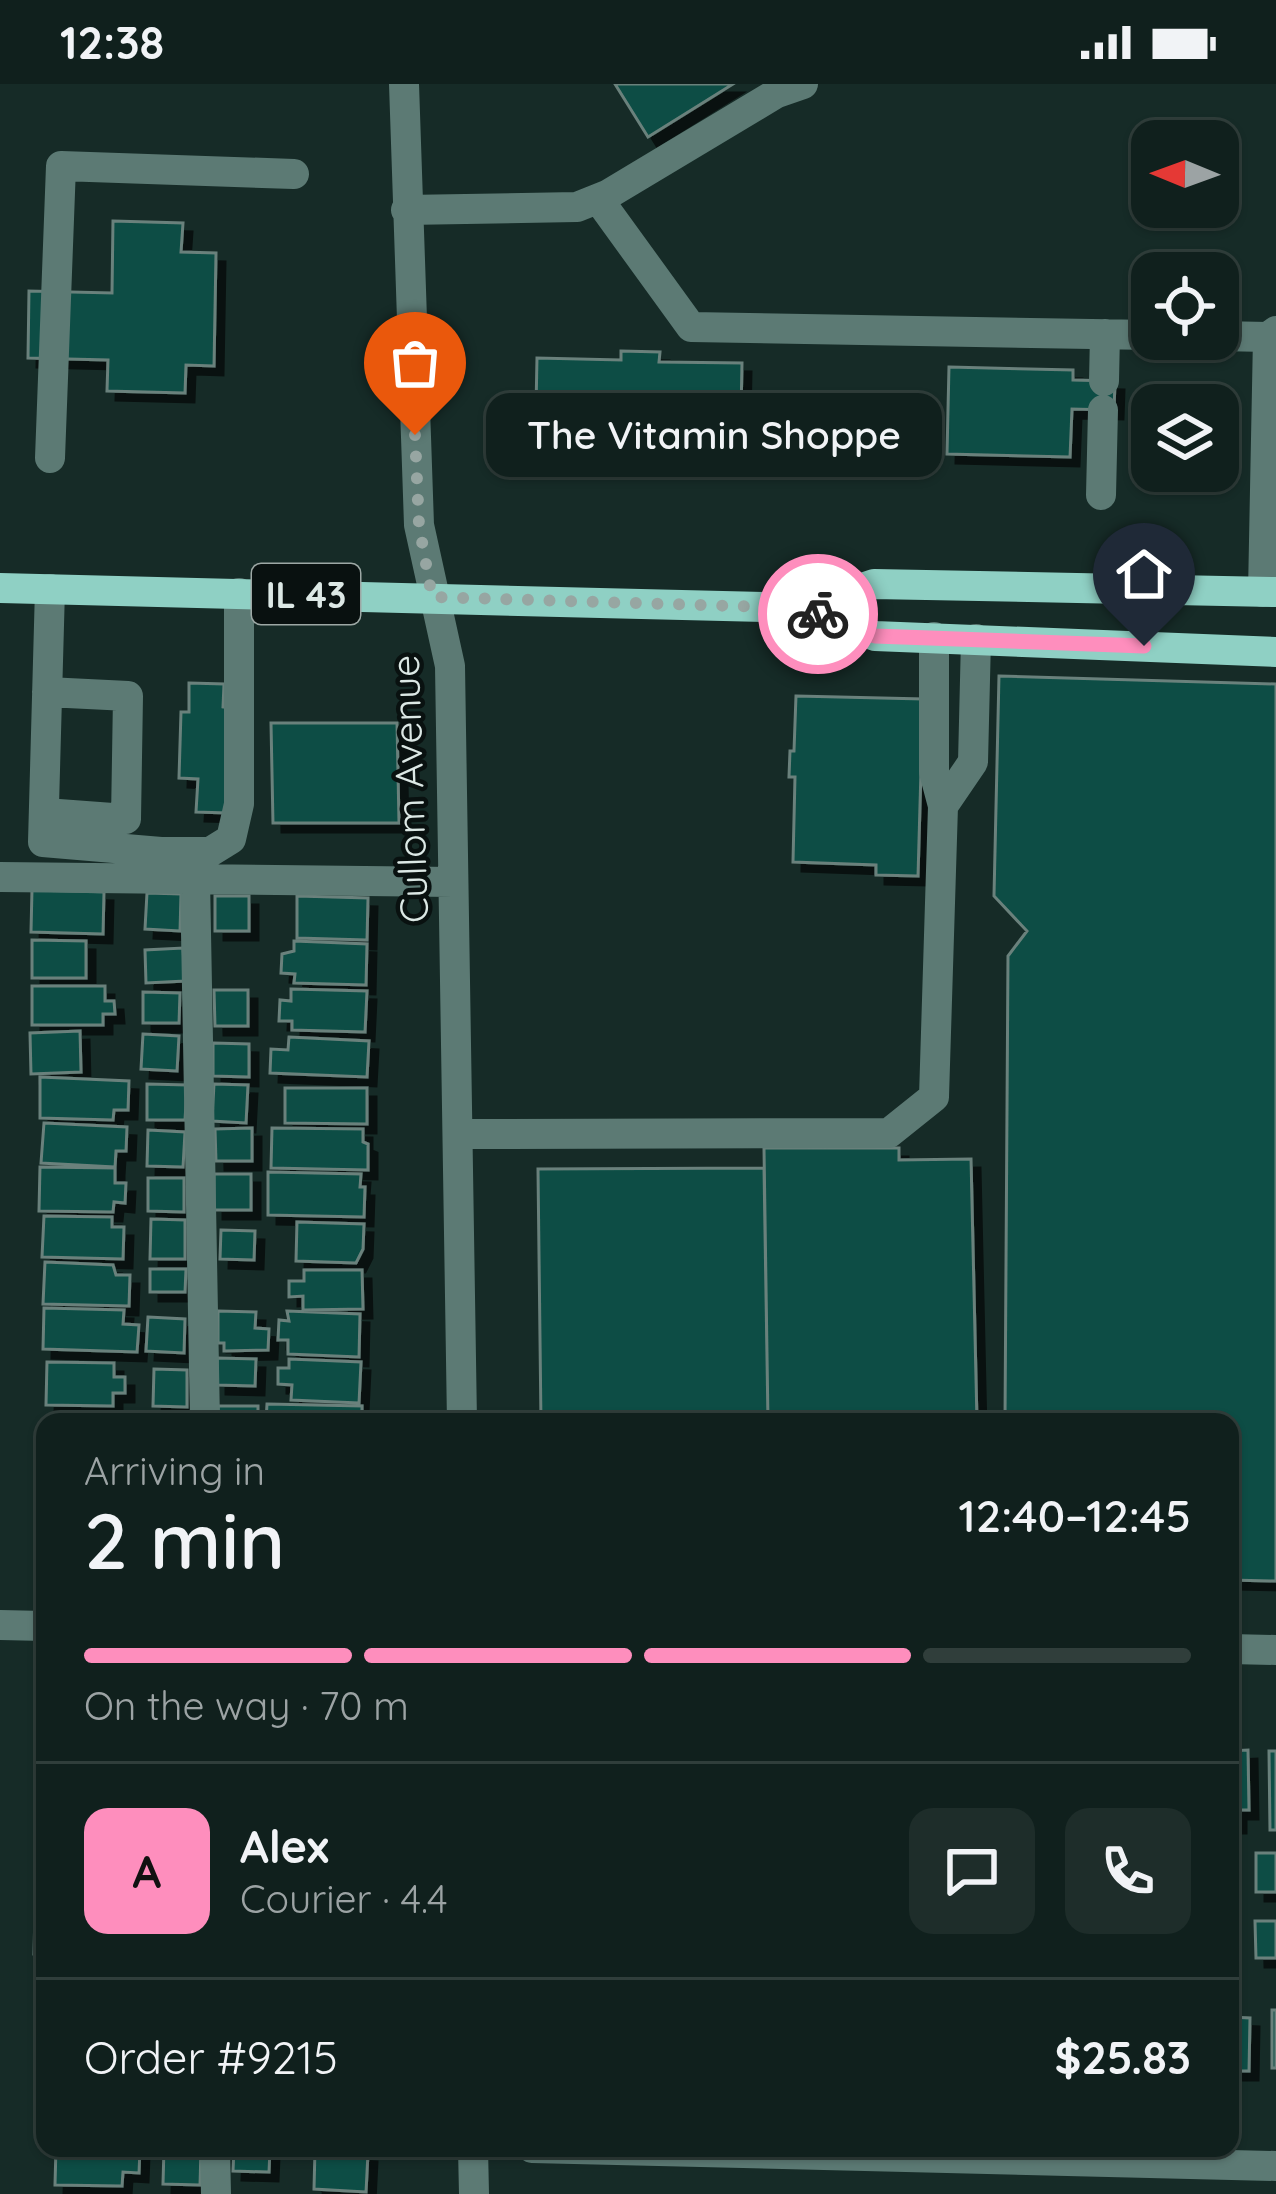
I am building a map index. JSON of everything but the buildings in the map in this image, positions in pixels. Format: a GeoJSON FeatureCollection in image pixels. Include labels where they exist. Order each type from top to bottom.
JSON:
{"type":"FeatureCollection","features":[{"type":"Feature","properties":{"kind":"main road","name":"IL 43"},"geometry":{"type":"LineString","coordinates":[[802,608],[874,584],[1269,592]]}},
{"type":"Feature","properties":{"kind":"main road","name":"IL 43"},"geometry":{"type":"LineString","coordinates":[[0,588],[802,608],[875,636],[1276,652]]}},
{"type":"Feature","properties":{"kind":"street","name":"Cullom Avenue"},"geometry":{"type":"LineString","coordinates":[[404,84],[419,525],[450,666],[462,1413]]}},
{"type":"Feature","properties":{"kind":"street"},"geometry":{"type":"LineString","coordinates":[[406,210],[577,207],[599,200],[777,93],[802,84]]}},
{"type":"Feature","properties":{"kind":"street"},"geometry":{"type":"LineString","coordinates":[[50,458],[61,166],[294,174]]}},
{"type":"Feature","properties":{"kind":"street"},"geometry":{"type":"LineString","coordinates":[[599,200],[691,327],[1131,335]]}},
{"type":"Feature","properties":{"kind":"street"},"geometry":{"type":"LineString","coordinates":[[1101,495],[1105,334]]}},
{"type":"Feature","properties":{"kind":"street"},"geometry":{"type":"LineString","coordinates":[[1239,335],[1272,334],[1269,592]]}},
{"type":"Feature","properties":{"kind":"street"},"geometry":{"type":"LineString","coordinates":[[50,589],[43,842],[161,852],[210,852],[231,839],[239,804],[239,593]]}},
{"type":"Feature","properties":{"kind":"street"},"geometry":{"type":"LineString","coordinates":[[458,1134],[889,1133],[934,1097],[943,806],[934,772],[934,637]]}},
{"type":"Feature","properties":{"kind":"street"},"geometry":{"type":"LineString","coordinates":[[943,806],[973,762],[976,639]]}},
{"type":"Feature","properties":{"kind":"street"},"geometry":{"type":"LineString","coordinates":[[44,813],[126,819],[128,696],[47,692]]}},
{"type":"Feature","properties":{"kind":"street"},"geometry":{"type":"LineString","coordinates":[[0,877],[454,882]]}},
{"type":"Feature","properties":{"kind":"street"},"geometry":{"type":"LineString","coordinates":[[195,878],[205,1413]]}},
{"type":"Feature","properties":{"kind":"street"},"geometry":{"type":"LineString","coordinates":[[0,1625],[36,1626]]}},
{"type":"Feature","properties":{"kind":"street"},"geometry":{"type":"LineString","coordinates":[[1239,1649],[1276,1650]]}},
{"type":"Feature","properties":{"kind":"street"},"geometry":{"type":"LineString","coordinates":[[215,2157],[216,2194]]}},
{"type":"Feature","properties":{"kind":"street"},"geometry":{"type":"LineString","coordinates":[[473,2157],[474,2194]]}},
{"type":"Feature","properties":{"kind":"street"},"geometry":{"type":"LineString","coordinates":[[904,2157],[1276,2166]]}},
{"type":"Feature","properties":{"kind":"way so far"},"geometry":{"type":"LineString","coordinates":[[415,435],[419,525],[432,597],[802,608],[818,614]]}},
{"type":"Feature","properties":{"kind":"place","name":"The Vitamin Shoppe"},"geometry":{"type":"Point","coordinates":[415,435]}},
{"type":"Feature","properties":{"kind":"route"},"geometry":{"type":"LineString","coordinates":[[818,614],[875,636],[1144,646]]}}]}
